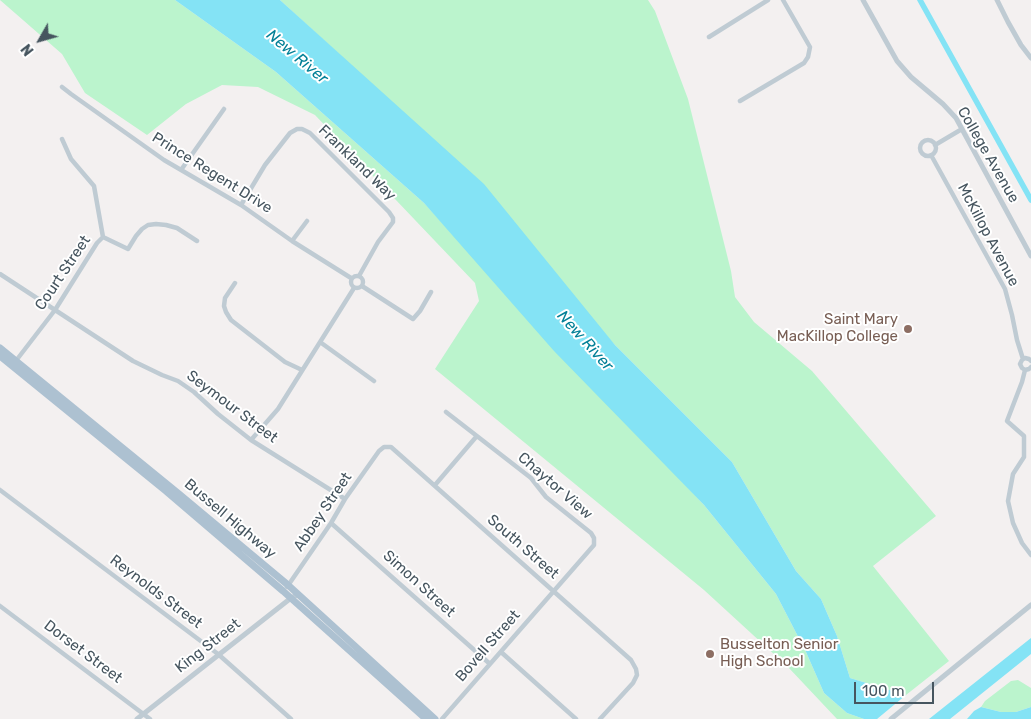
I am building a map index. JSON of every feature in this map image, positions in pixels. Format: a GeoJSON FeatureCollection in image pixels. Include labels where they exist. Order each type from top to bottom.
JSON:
{"type":"FeatureCollection","features":[{"type":"Feature","properties":{"kind":"main road","name":"Bussell Highway"},"geometry":{"type":"LineString","coordinates":[[0,348],[14,363],[179,494],[286,588],[426,719]]}},
{"type":"Feature","properties":{"kind":"main road","name":"Bussell Highway"},"geometry":{"type":"LineString","coordinates":[[0,356],[14,363]]}},
{"type":"Feature","properties":{"kind":"main road","name":"Bussell Highway"},"geometry":{"type":"LineString","coordinates":[[294,596],[435,719]]}},
{"type":"Feature","properties":{"kind":"street"},"geometry":{"type":"LineString","coordinates":[[709,37],[768,0]]}},
{"type":"Feature","properties":{"kind":"street"},"geometry":{"type":"LineString","coordinates":[[740,101],[804,63],[808,57],[810,47],[782,0]]}},
{"type":"Feature","properties":{"kind":"street","name":"College Avenue"},"geometry":{"type":"LineString","coordinates":[[863,0],[897,61],[911,77],[943,104],[956,118],[1031,256]]}},
{"type":"Feature","properties":{"kind":"street"},"geometry":{"type":"LineString","coordinates":[[997,0],[1021,45],[1031,58]]}},
{"type":"Feature","properties":{"kind":"street","name":"Prince Regent Drive"},"geometry":{"type":"LineString","coordinates":[[62,87],[181,170],[241,205],[352,278]]}},
{"type":"Feature","properties":{"kind":"street"},"geometry":{"type":"LineString","coordinates":[[181,170],[224,109]]}},
{"type":"Feature","properties":{"kind":"street","name":"Frankland Way"},"geometry":{"type":"LineString","coordinates":[[241,205],[265,165],[290,133],[297,129],[310,133],[393,218],[393,222],[378,242],[359,276]]}},
{"type":"Feature","properties":{"kind":"street"},"geometry":{"type":"LineString","coordinates":[[935,145],[962,129]]}},
{"type":"Feature","properties":{"kind":"street"},"geometry":{"type":"LineString","coordinates":[[62,139],[71,159],[94,186],[103,237]]}},
{"type":"Feature","properties":{"kind":"street"},"geometry":{"type":"LineString","coordinates":[[923,141],[932,141],[935,145],[935,152],[931,155],[925,155],[922,152],[920,146],[923,141]]}},
{"type":"Feature","properties":{"kind":"street","name":"McKillop Avenue"},"geometry":{"type":"LineString","coordinates":[[931,155],[1005,289],[1023,359],[1020,364],[1025,370]]}},
{"type":"Feature","properties":{"kind":"street"},"geometry":{"type":"LineString","coordinates":[[292,240],[307,221]]}},
{"type":"Feature","properties":{"kind":"street","name":"Court Street"},"geometry":{"type":"LineString","coordinates":[[14,363],[55,310],[97,243],[103,237],[128,249],[142,229],[148,225],[156,224],[177,228],[197,242]]}},
{"type":"Feature","properties":{"kind":"street","name":"Seymour Street"},"geometry":{"type":"LineString","coordinates":[[0,274],[133,361],[178,381],[194,392],[251,440],[345,500]]}},
{"type":"Feature","properties":{"kind":"street"},"geometry":{"type":"LineString","coordinates":[[354,288],[350,282],[353,276],[359,276],[362,279],[362,286]]}},
{"type":"Feature","properties":{"kind":"street"},"geometry":{"type":"LineString","coordinates":[[234,283],[225,298],[224,306],[231,320],[285,362],[302,370]]}},
{"type":"Feature","properties":{"kind":"street"},"geometry":{"type":"LineString","coordinates":[[354,288],[362,286]]}},
{"type":"Feature","properties":{"kind":"street"},"geometry":{"type":"LineString","coordinates":[[362,286],[412,319],[420,311],[431,292]]}},
{"type":"Feature","properties":{"kind":"street"},"geometry":{"type":"LineString","coordinates":[[251,440],[278,409],[354,288]]}},
{"type":"Feature","properties":{"kind":"street"},"geometry":{"type":"LineString","coordinates":[[320,342],[374,381]]}},
{"type":"Feature","properties":{"kind":"street"},"geometry":{"type":"LineString","coordinates":[[1023,359],[1027,358],[1031,361]]}},
{"type":"Feature","properties":{"kind":"street"},"geometry":{"type":"LineString","coordinates":[[1031,367],[1025,370],[1007,421],[1024,436],[1024,457],[1013,474],[1008,501],[1013,523],[1022,543],[1031,555]]}},
{"type":"Feature","properties":{"kind":"street","name":"Chaytor View"},"geometry":{"type":"LineString","coordinates":[[446,412],[531,478],[546,497],[594,538],[594,545],[553,590]]}},
{"type":"Feature","properties":{"kind":"street"},"geometry":{"type":"LineString","coordinates":[[435,485],[476,436]]}},
{"type":"Feature","properties":{"kind":"street","name":"Abbey Street"},"geometry":{"type":"LineString","coordinates":[[286,588],[378,451],[384,447]]}},
{"type":"Feature","properties":{"kind":"street","name":"South Street"},"geometry":{"type":"LineString","coordinates":[[384,447],[391,447],[631,660],[637,675],[633,683],[600,719]]}},
{"type":"Feature","properties":{"kind":"street","name":"Reynolds Street"},"geometry":{"type":"LineString","coordinates":[[0,490],[218,654],[291,719]]}},
{"type":"Feature","properties":{"kind":"street","name":"Simon Street"},"geometry":{"type":"LineString","coordinates":[[331,523],[490,664]]}},
{"type":"Feature","properties":{"kind":"street","name":"Bovell Street"},"geometry":{"type":"LineString","coordinates":[[442,719],[553,590]]}},
{"type":"Feature","properties":{"kind":"street","name":"King Street"},"geometry":{"type":"LineString","coordinates":[[137,719],[294,596]]}},
{"type":"Feature","properties":{"kind":"street","name":"Dorset Street"},"geometry":{"type":"LineString","coordinates":[[0,606],[150,719]]}},
{"type":"Feature","properties":{"kind":"street"},"geometry":{"type":"LineString","coordinates":[[891,719],[1031,606]]}},
{"type":"Feature","properties":{"kind":"street"},"geometry":{"type":"LineString","coordinates":[[501,652],[576,719]]}},
{"type":"Feature","properties":{"kind":"green space"},"geometry":{"type":"Polygon","coordinates":[[[0,0],[175,0],[276,72],[424,203],[704,505],[776,594],[806,652],[824,693],[847,713],[864,719],[837,719],[788,667],[704,590],[435,369],[479,301],[475,283],[315,115],[258,87],[222,85],[186,104],[147,135],[85,93],[62,54],[0,0]]]}},
{"type":"Feature","properties":{"kind":"green space"},"geometry":{"type":"Polygon","coordinates":[[[280,0],[648,0],[655,11],[688,99],[731,271],[735,297],[754,322],[812,371],[936,516],[873,566],[949,661],[906,695],[850,678],[837,636],[821,599],[796,571],[732,462],[615,345],[342,57],[280,0]]]}},
{"type":"Feature","properties":{"kind":"green space"},"geometry":{"type":"Polygon","coordinates":[[[1018,680],[1031,688],[1031,707],[1016,712],[1001,712],[981,707],[985,701],[1011,681],[1018,680]]]}},
{"type":"Feature","properties":{"kind":"water","name":"New River"},"geometry":{"type":"Polygon","coordinates":[[[175,0],[280,0],[484,184],[615,345],[732,462],[796,571],[821,599],[837,636],[850,678],[906,695],[877,719],[864,719],[847,713],[824,693],[806,652],[776,594],[704,505],[554,351],[424,203],[276,72],[175,0]]]}},
{"type":"Feature","properties":{"kind":"water"},"geometry":{"type":"Polygon","coordinates":[[[1031,638],[1031,654],[950,719],[929,719],[1031,638]]]}},
{"type":"Feature","properties":{"kind":"water"},"geometry":{"type":"Polygon","coordinates":[[[981,707],[1001,712],[1016,712],[1031,707],[1031,719],[967,719],[974,711],[981,707]]]}},
{"type":"Feature","properties":{"kind":"waterway"},"geometry":{"type":"LineString","coordinates":[[920,0],[1031,200]]}},
{"type":"Feature","properties":{"kind":"place","name":"Saint Mary MacKillop College"},"geometry":{"type":"Point","coordinates":[908,329]}},
{"type":"Feature","properties":{"kind":"place","name":"Busselton Senior High School"},"geometry":{"type":"Point","coordinates":[710,654]}}]}
